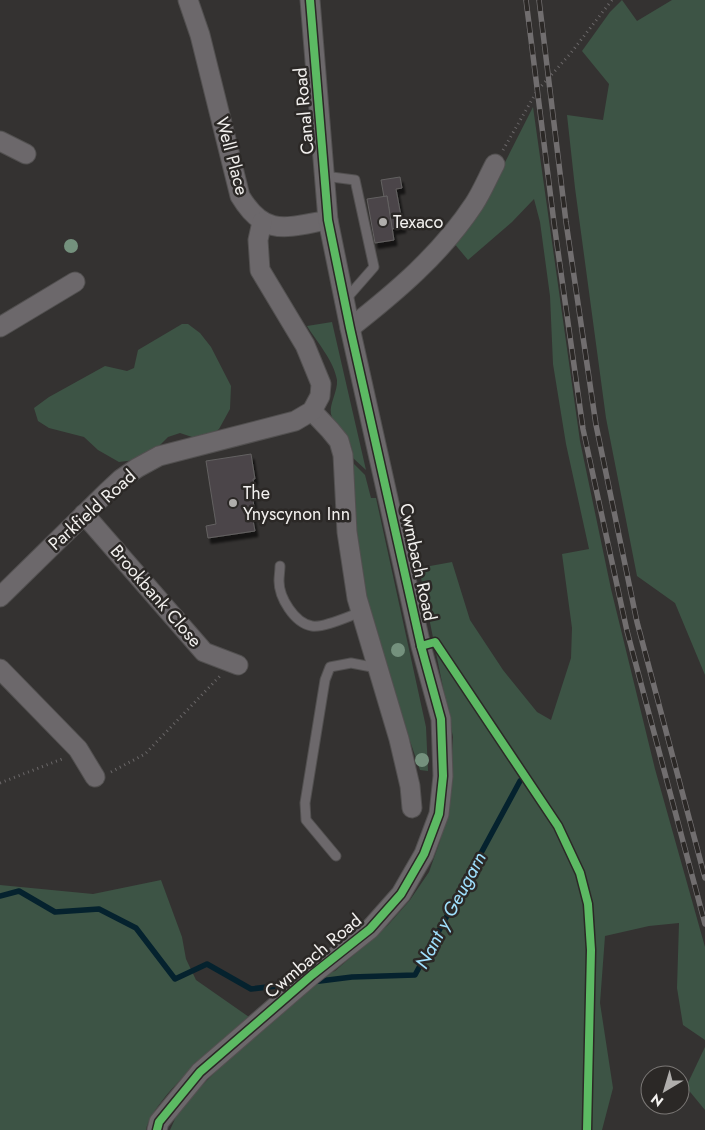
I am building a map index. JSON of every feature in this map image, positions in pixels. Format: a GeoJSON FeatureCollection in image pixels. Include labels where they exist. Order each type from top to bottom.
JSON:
{"type":"FeatureCollection","features":[{"type":"Feature","properties":{"kind":"street","name":"Well Place"},"geometry":{"type":"LineString","coordinates":[[188,0],[200,35],[240,196],[248,210],[262,222]]}},
{"type":"Feature","properties":{"kind":"street","name":"Canal Road"},"geometry":{"type":"LineString","coordinates":[[310,0],[328,220]]}},
{"type":"Feature","properties":{"kind":"street"},"geometry":{"type":"LineString","coordinates":[[0,140],[26,154]]}},
{"type":"Feature","properties":{"kind":"street"},"geometry":{"type":"LineString","coordinates":[[350,328],[394,294],[437,251],[474,204],[495,164]]}},
{"type":"Feature","properties":{"kind":"street"},"geometry":{"type":"LineString","coordinates":[[328,220],[279,227],[262,222],[258,240],[260,270],[305,344],[321,384],[320,396],[312,411],[339,441],[343,455],[347,532],[356,598],[398,739],[410,786],[412,808]]}},
{"type":"Feature","properties":{"kind":"street","name":"Cwmbach Road"},"geometry":{"type":"LineString","coordinates":[[157,1130],[159,1122],[200,1072],[312,975],[370,929],[401,894],[424,854],[439,814],[443,776],[441,720],[421,646],[344,301],[328,220]]}},
{"type":"Feature","properties":{"kind":"street"},"geometry":{"type":"LineString","coordinates":[[0,327],[75,282]]}},
{"type":"Feature","properties":{"kind":"street","name":"Parkfield Road"},"geometry":{"type":"LineString","coordinates":[[2,591],[121,479],[137,468],[159,456],[295,421],[312,411]]}},
{"type":"Feature","properties":{"kind":"street","name":"Brookbank Close"},"geometry":{"type":"LineString","coordinates":[[84,514],[204,652],[232,668]]}},
{"type":"Feature","properties":{"kind":"street"},"geometry":{"type":"LineString","coordinates":[[0,669],[80,752],[95,776]]}},
{"type":"Feature","properties":{"kind":"lane"},"geometry":{"type":"LineString","coordinates":[[324,176],[355,180],[374,267],[344,301]]}},
{"type":"Feature","properties":{"kind":"lane"},"geometry":{"type":"LineString","coordinates":[[280,566],[279,583],[289,610],[299,620],[312,626],[331,623],[361,612]]}},
{"type":"Feature","properties":{"kind":"lane"},"geometry":{"type":"LineString","coordinates":[[336,856],[306,820],[305,803],[325,680],[330,667],[351,663],[377,668]]}},
{"type":"Feature","properties":{"kind":"path"},"geometry":{"type":"LineString","coordinates":[[495,164],[537,91],[570,54],[612,0]]}},
{"type":"Feature","properties":{"kind":"path"},"geometry":{"type":"LineString","coordinates":[[95,776],[116,771],[145,754],[216,681],[232,668]]}},
{"type":"Feature","properties":{"kind":"path"},"geometry":{"type":"LineString","coordinates":[[0,783],[80,752]]}},
{"type":"Feature","properties":{"kind":"green space"},"geometry":{"type":"Polygon","coordinates":[[[622,0],[637,21],[672,0],[705,0],[705,675],[675,603],[637,576],[606,418],[575,188],[567,115],[603,120],[609,84],[582,51],[610,12],[622,0]]]}},
{"type":"Feature","properties":{"kind":"green space"},"geometry":{"type":"Polygon","coordinates":[[[533,107],[580,441],[611,589],[655,769],[705,947],[705,1040],[683,1025],[677,988],[679,923],[649,926],[605,936],[600,1003],[613,1088],[602,1130],[170,1130],[180,1108],[228,1059],[324,975],[335,971],[388,925],[410,900],[429,872],[440,841],[446,816],[453,737],[419,568],[452,562],[470,620],[503,670],[537,712],[551,720],[571,658],[572,628],[562,554],[589,549],[566,444],[553,364],[550,296],[540,222],[534,199],[512,222],[468,260],[453,242],[494,184],[533,107]]]}},
{"type":"Feature","properties":{"kind":"green space"},"geometry":{"type":"Polygon","coordinates":[[[332,322],[366,470],[353,458],[347,438],[333,420],[331,406],[337,380],[329,359],[307,326],[332,322]]]}},
{"type":"Feature","properties":{"kind":"green space"},"geometry":{"type":"Polygon","coordinates":[[[182,324],[188,324],[200,333],[211,347],[231,386],[230,409],[219,429],[207,438],[195,438],[180,433],[168,437],[153,452],[135,460],[119,462],[98,450],[84,437],[49,428],[38,421],[34,408],[49,397],[105,366],[127,371],[134,368],[138,350],[182,324]]]}},
{"type":"Feature","properties":{"kind":"green space"},"geometry":{"type":"Polygon","coordinates":[[[349,459],[365,475],[371,498],[376,498],[426,727],[428,771],[420,770],[384,664],[366,599],[357,547],[349,459]]]}},
{"type":"Feature","properties":{"kind":"green space"},"geometry":{"type":"Polygon","coordinates":[[[161,880],[182,937],[186,959],[196,980],[249,1017],[207,1054],[175,1086],[152,1116],[146,1130],[0,1130],[0,885],[93,894],[161,880]]]}},
{"type":"Feature","properties":{"kind":"green space"},"geometry":{"type":"Polygon","coordinates":[[[705,1047],[705,1110],[690,1092],[690,1079],[705,1047]]]}},
{"type":"Feature","properties":{"kind":"building"},"geometry":{"type":"Polygon","coordinates":[[[400,177],[402,188],[396,189],[403,227],[392,229],[387,196],[384,197],[381,180],[400,177]]]}},
{"type":"Feature","properties":{"kind":"building"},"geometry":{"type":"Polygon","coordinates":[[[387,196],[394,240],[375,243],[367,199],[387,196]]]}},
{"type":"Feature","properties":{"kind":"building","name":"The Ynyscynon Inn"},"geometry":{"type":"Polygon","coordinates":[[[251,454],[255,479],[253,479],[255,491],[252,492],[255,515],[252,515],[255,531],[208,538],[206,526],[216,524],[206,461],[251,454]]]}},
{"type":"Feature","properties":{"kind":"waterway","name":"Nant y Geugarn"},"geometry":{"type":"LineString","coordinates":[[312,982],[352,977],[415,975],[520,781]]}},
{"type":"Feature","properties":{"kind":"waterway","name":"Nant y Geugarn"},"geometry":{"type":"LineString","coordinates":[[0,896],[19,891],[55,912],[99,909],[136,928],[175,979],[207,964],[251,989],[293,984]]}},
{"type":"Feature","properties":{"kind":"railway"},"geometry":{"type":"LineString","coordinates":[[526,0],[554,223],[583,429],[627,631],[705,924]]}},
{"type":"Feature","properties":{"kind":"railway"},"geometry":{"type":"LineString","coordinates":[[539,0],[566,222],[596,425],[637,622],[705,878]]}},
{"type":"Feature","properties":{"kind":"cycle path"},"geometry":{"type":"LineString","coordinates":[[157,1130],[159,1122],[200,1072],[312,975],[370,929],[401,894],[424,854],[439,814],[443,776],[441,719],[421,646],[350,328],[328,220],[310,0]]}},
{"type":"Feature","properties":{"kind":"cycle path"},"geometry":{"type":"LineString","coordinates":[[421,646],[435,642],[558,826],[580,873],[588,904],[591,950],[587,1130]]}},
{"type":"Feature","properties":{"kind":"place","name":"Texaco"},"geometry":{"type":"Point","coordinates":[383,222]}},
{"type":"Feature","properties":{"kind":"place","name":"The Ynyscynon Inn"},"geometry":{"type":"Point","coordinates":[233,503]}}]}
